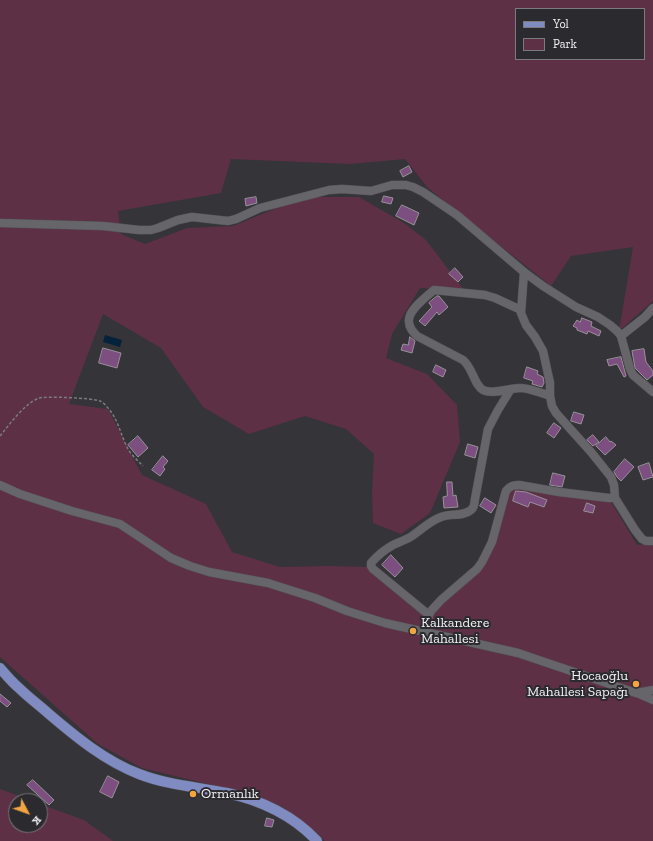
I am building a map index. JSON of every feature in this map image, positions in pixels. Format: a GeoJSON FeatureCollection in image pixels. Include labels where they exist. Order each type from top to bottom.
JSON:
{"type":"FeatureCollection","features":[{"type":"Feature","properties":{"kind":"main road"},"geometry":{"type":"LineString","coordinates":[[0,668],[18,688],[63,726],[112,762],[139,774],[159,780],[183,786],[229,793],[252,800],[272,808],[290,819],[317,841]]}},
{"type":"Feature","properties":{"kind":"street"},"geometry":{"type":"LineString","coordinates":[[0,223],[103,226],[151,230],[178,220],[192,217],[228,221],[260,208],[329,190],[342,189],[371,191],[392,185],[406,184],[423,192],[457,215],[524,272],[543,286],[576,307],[610,324],[621,336],[633,375],[653,392]]}},
{"type":"Feature","properties":{"kind":"street"},"geometry":{"type":"LineString","coordinates":[[524,272],[521,310],[526,325],[544,351],[550,383],[552,406],[556,413],[611,477],[614,485],[615,498],[634,530],[642,539],[646,541],[653,540]]}},
{"type":"Feature","properties":{"kind":"street"},"geometry":{"type":"LineString","coordinates":[[521,310],[485,295],[434,290],[416,307],[410,315],[408,322],[411,330],[417,336],[467,363],[478,385],[484,391],[493,392],[522,388],[550,396]]}},
{"type":"Feature","properties":{"kind":"street"},"geometry":{"type":"LineString","coordinates":[[621,336],[645,317],[653,308]]}},
{"type":"Feature","properties":{"kind":"street"},"geometry":{"type":"LineString","coordinates":[[429,615],[373,569],[371,563],[384,551],[410,537],[440,517],[449,514],[464,514],[471,511],[474,506],[474,499],[488,429],[511,389]]}},
{"type":"Feature","properties":{"kind":"street"},"geometry":{"type":"LineString","coordinates":[[0,485],[20,494],[72,511],[120,524],[171,558],[190,566],[209,572],[268,583],[385,623],[518,653],[653,700]]}},
{"type":"Feature","properties":{"kind":"street"},"geometry":{"type":"LineString","coordinates":[[426,632],[431,611],[441,600],[477,569],[482,562],[492,542],[506,491],[513,485],[615,498]]}},
{"type":"Feature","properties":{"kind":"street"},"geometry":{"type":"LineString","coordinates":[[636,693],[653,690]]}},
{"type":"Feature","properties":{"kind":"path"},"geometry":{"type":"LineString","coordinates":[[0,436],[27,405],[40,398],[83,398],[101,401],[113,414],[126,445],[132,455],[143,466]]}},
{"type":"Feature","properties":{"kind":"green space"},"geometry":{"type":"Polygon","coordinates":[[[0,0],[653,0],[653,301],[619,331],[633,247],[571,256],[551,286],[428,188],[405,159],[350,164],[231,159],[221,193],[118,211],[121,234],[145,244],[187,228],[233,226],[304,197],[359,197],[404,223],[426,240],[464,290],[420,288],[392,334],[386,358],[427,374],[457,405],[460,442],[430,513],[401,534],[373,523],[372,493],[374,454],[346,429],[305,416],[249,434],[203,407],[161,348],[103,314],[69,404],[108,409],[142,475],[206,504],[232,552],[280,567],[368,567],[425,611],[463,580],[493,550],[513,484],[608,497],[637,545],[653,543],[653,841],[325,841],[284,808],[245,793],[142,768],[98,744],[0,657],[0,0]]]}},
{"type":"Feature","properties":{"kind":"green space"},"geometry":{"type":"Polygon","coordinates":[[[0,789],[11,793],[8,793],[8,833],[48,833],[48,807],[84,820],[113,841],[0,841],[0,789]]]}},
{"type":"Feature","properties":{"kind":"water"},"geometry":{"type":"Polygon","coordinates":[[[105,335],[122,340],[120,347],[103,342],[105,335]]]}},
{"type":"Feature","properties":{"kind":"building"},"geometry":{"type":"Polygon","coordinates":[[[409,166],[412,172],[403,177],[400,171],[409,166]]]}},
{"type":"Feature","properties":{"kind":"building"},"geometry":{"type":"Polygon","coordinates":[[[384,196],[393,198],[391,204],[382,202],[384,196]]]}},
{"type":"Feature","properties":{"kind":"building"},"geometry":{"type":"Polygon","coordinates":[[[256,197],[257,203],[246,206],[245,199],[256,197]]]}},
{"type":"Feature","properties":{"kind":"building"},"geometry":{"type":"Polygon","coordinates":[[[402,205],[419,213],[414,225],[396,216],[402,205]]]}},
{"type":"Feature","properties":{"kind":"building"},"geometry":{"type":"Polygon","coordinates":[[[455,268],[463,277],[458,282],[449,274],[455,268]]]}},
{"type":"Feature","properties":{"kind":"building"},"geometry":{"type":"Polygon","coordinates":[[[439,296],[448,307],[439,315],[437,312],[425,326],[419,321],[432,307],[429,303],[439,296]]]}},
{"type":"Feature","properties":{"kind":"building"},"geometry":{"type":"Polygon","coordinates":[[[582,318],[592,322],[591,326],[601,331],[599,336],[588,331],[587,334],[577,330],[577,328],[573,326],[577,320],[580,322],[582,318]]]}},
{"type":"Feature","properties":{"kind":"building"},"geometry":{"type":"Polygon","coordinates":[[[410,337],[415,341],[412,353],[401,350],[403,344],[408,345],[410,337]]]}},
{"type":"Feature","properties":{"kind":"building"},"geometry":{"type":"Polygon","coordinates":[[[103,348],[121,353],[117,368],[99,363],[103,348]]]}},
{"type":"Feature","properties":{"kind":"building"},"geometry":{"type":"Polygon","coordinates":[[[644,349],[646,362],[653,371],[653,375],[647,380],[635,368],[632,351],[644,349]]]}},
{"type":"Feature","properties":{"kind":"building"},"geometry":{"type":"Polygon","coordinates":[[[621,357],[626,376],[624,377],[617,364],[609,366],[607,360],[621,357]]]}},
{"type":"Feature","properties":{"kind":"building"},"geometry":{"type":"Polygon","coordinates":[[[436,365],[446,370],[443,377],[433,372],[436,365]]]}},
{"type":"Feature","properties":{"kind":"building"},"geometry":{"type":"Polygon","coordinates":[[[527,367],[538,371],[537,374],[543,377],[544,383],[542,387],[532,384],[533,381],[524,378],[527,367]]]}},
{"type":"Feature","properties":{"kind":"building"},"geometry":{"type":"Polygon","coordinates":[[[574,412],[584,415],[581,424],[571,421],[574,412]]]}},
{"type":"Feature","properties":{"kind":"building"},"geometry":{"type":"Polygon","coordinates":[[[554,423],[561,428],[554,438],[547,433],[554,423]]]}},
{"type":"Feature","properties":{"kind":"building"},"geometry":{"type":"Polygon","coordinates":[[[593,435],[599,442],[593,446],[587,440],[593,435]]]}},
{"type":"Feature","properties":{"kind":"building"},"geometry":{"type":"Polygon","coordinates":[[[138,436],[148,448],[138,457],[128,445],[138,436]]]}},
{"type":"Feature","properties":{"kind":"building"},"geometry":{"type":"Polygon","coordinates":[[[606,437],[610,442],[611,441],[616,445],[605,455],[596,446],[606,437]]]}},
{"type":"Feature","properties":{"kind":"building"},"geometry":{"type":"Polygon","coordinates":[[[468,444],[478,447],[475,458],[465,455],[468,444]]]}},
{"type":"Feature","properties":{"kind":"building"},"geometry":{"type":"Polygon","coordinates":[[[163,456],[168,461],[163,467],[165,469],[160,476],[152,470],[163,456]]]}},
{"type":"Feature","properties":{"kind":"building"},"geometry":{"type":"Polygon","coordinates":[[[625,459],[634,467],[621,481],[614,472],[625,459]]]}},
{"type":"Feature","properties":{"kind":"building"},"geometry":{"type":"Polygon","coordinates":[[[649,463],[653,477],[643,480],[638,467],[649,463]]]}},
{"type":"Feature","properties":{"kind":"building"},"geometry":{"type":"Polygon","coordinates":[[[553,473],[565,476],[562,487],[550,485],[553,473]]]}},
{"type":"Feature","properties":{"kind":"building"},"geometry":{"type":"Polygon","coordinates":[[[447,482],[452,482],[453,496],[456,495],[458,507],[444,508],[443,497],[447,496],[447,482]]]}},
{"type":"Feature","properties":{"kind":"building"},"geometry":{"type":"Polygon","coordinates":[[[516,491],[526,492],[547,500],[544,507],[530,502],[528,507],[513,501],[516,491]]]}},
{"type":"Feature","properties":{"kind":"building"},"geometry":{"type":"Polygon","coordinates":[[[485,498],[496,505],[491,513],[480,506],[485,498]]]}},
{"type":"Feature","properties":{"kind":"building"},"geometry":{"type":"Polygon","coordinates":[[[587,503],[595,506],[593,513],[584,511],[587,503]]]}},
{"type":"Feature","properties":{"kind":"building"},"geometry":{"type":"Polygon","coordinates":[[[391,555],[403,568],[395,577],[382,565],[391,555]]]}},
{"type":"Feature","properties":{"kind":"building"},"geometry":{"type":"Polygon","coordinates":[[[0,694],[11,703],[7,707],[0,701],[0,694]]]}},
{"type":"Feature","properties":{"kind":"building"},"geometry":{"type":"Polygon","coordinates":[[[108,776],[119,782],[112,798],[100,792],[108,776]]]}},
{"type":"Feature","properties":{"kind":"building"},"geometry":{"type":"Polygon","coordinates":[[[33,780],[47,793],[36,793],[27,785],[33,780]]]}},
{"type":"Feature","properties":{"kind":"building"},"geometry":{"type":"Polygon","coordinates":[[[48,794],[54,800],[49,805],[48,804],[48,794]]]}},
{"type":"Feature","properties":{"kind":"building"},"geometry":{"type":"Polygon","coordinates":[[[267,818],[274,820],[272,827],[265,826],[267,818]]]}},
{"type":"Feature","properties":{"kind":"place","name":"Kalkandere Mahallesi"},"geometry":{"type":"Point","coordinates":[413,631]}},
{"type":"Feature","properties":{"kind":"place","name":"Hocaoğlu Mahallesi Sapağı"},"geometry":{"type":"Point","coordinates":[636,684]}},
{"type":"Feature","properties":{"kind":"place","name":"Ormanlık"},"geometry":{"type":"Point","coordinates":[193,794]}}]}
